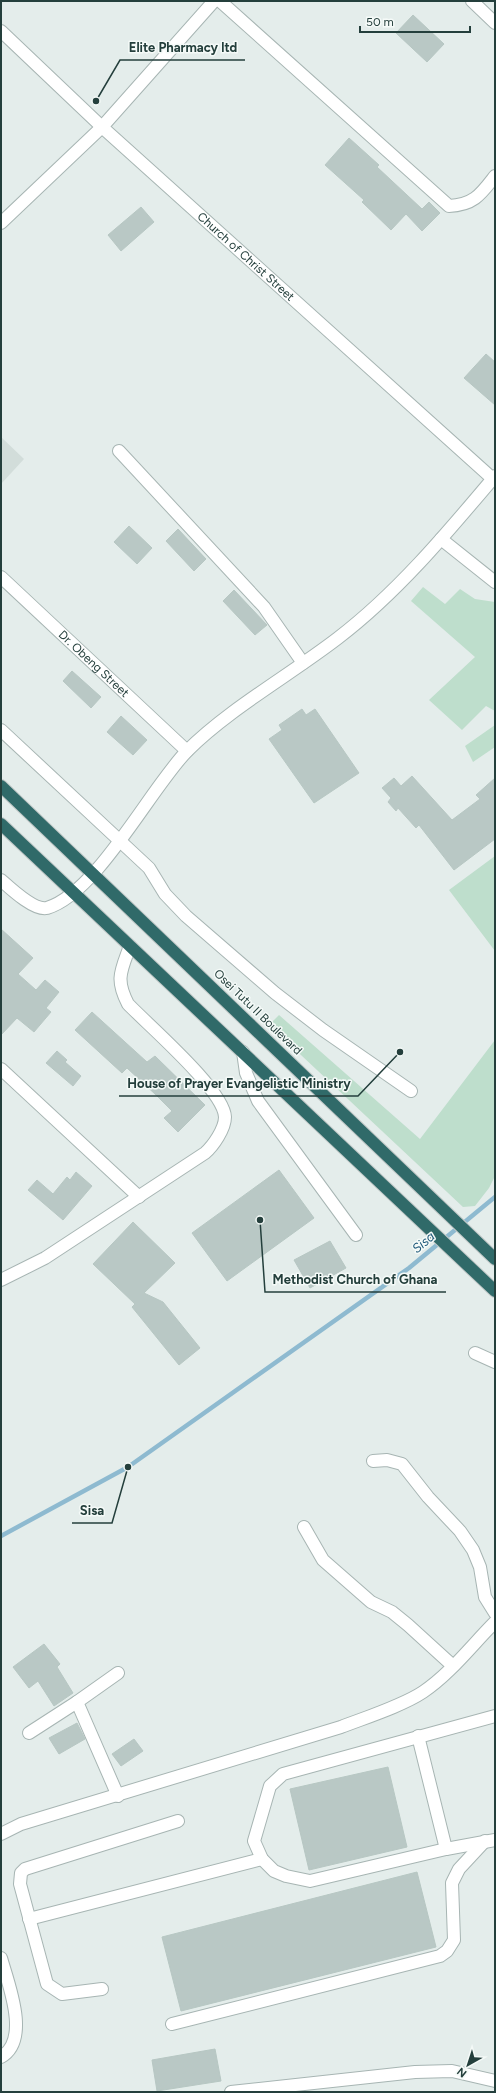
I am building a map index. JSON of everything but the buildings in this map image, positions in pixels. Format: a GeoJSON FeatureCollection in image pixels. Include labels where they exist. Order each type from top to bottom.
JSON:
{"type":"FeatureCollection","features":[{"type":"Feature","properties":{"kind":"highway","name":"Osei Tutu II Boulevard"},"geometry":{"type":"LineString","coordinates":[[1,786],[93,872],[495,1259]]}},
{"type":"Feature","properties":{"kind":"highway"},"geometry":{"type":"LineString","coordinates":[[1,824],[495,1291]]}},
{"type":"Feature","properties":{"kind":"street"},"geometry":{"type":"LineString","coordinates":[[1,223],[102,127],[214,1]]}},
{"type":"Feature","properties":{"kind":"street"},"geometry":{"type":"LineString","coordinates":[[220,1],[449,206],[461,206],[478,198],[495,176]]}},
{"type":"Feature","properties":{"kind":"street"},"geometry":{"type":"LineString","coordinates":[[472,1],[495,23]]}},
{"type":"Feature","properties":{"kind":"street","name":"Church of Christ Street"},"geometry":{"type":"LineString","coordinates":[[1,31],[102,127],[494,478]]}},
{"type":"Feature","properties":{"kind":"street"},"geometry":{"type":"LineString","coordinates":[[120,451],[264,606],[303,663]]}},
{"type":"Feature","properties":{"kind":"street"},"geometry":{"type":"LineString","coordinates":[[1,880],[22,898],[41,908],[46,908],[73,892],[119,842],[187,751],[220,723],[338,638],[373,608],[441,539],[494,478]]}},
{"type":"Feature","properties":{"kind":"street"},"geometry":{"type":"LineString","coordinates":[[441,539],[495,582]]}},
{"type":"Feature","properties":{"kind":"street","name":"Dr. Obeng Street"},"geometry":{"type":"LineString","coordinates":[[1,577],[187,751]]}},
{"type":"Feature","properties":{"kind":"street"},"geometry":{"type":"LineString","coordinates":[[1,730],[55,779],[119,842],[149,868],[165,894],[186,916],[275,993],[323,1030],[411,1091]]}},
{"type":"Feature","properties":{"kind":"street"},"geometry":{"type":"LineString","coordinates":[[1,1280],[45,1258],[205,1153],[215,1143],[225,1117],[220,1101],[199,1074],[128,1004],[120,989],[120,975],[130,946]]}},
{"type":"Feature","properties":{"kind":"street"},"geometry":{"type":"LineString","coordinates":[[243,1052],[246,1073],[258,1101],[356,1235]]}},
{"type":"Feature","properties":{"kind":"street"},"geometry":{"type":"LineString","coordinates":[[1,1068],[139,1197]]}},
{"type":"Feature","properties":{"kind":"street"},"geometry":{"type":"LineString","coordinates":[[475,1353],[495,1362]]}},
{"type":"Feature","properties":{"kind":"street"},"geometry":{"type":"LineString","coordinates":[[373,1461],[387,1460],[402,1464],[428,1498],[460,1531],[473,1550],[480,1567],[485,1597],[495,1613]]}},
{"type":"Feature","properties":{"kind":"street"},"geometry":{"type":"LineString","coordinates":[[304,1528],[323,1560],[372,1602],[392,1612],[453,1666]]}},
{"type":"Feature","properties":{"kind":"street"},"geometry":{"type":"LineString","coordinates":[[1,1834],[21,1824],[118,1796],[341,1727],[377,1713],[422,1692],[453,1666],[495,1622]]}},
{"type":"Feature","properties":{"kind":"street"},"geometry":{"type":"LineString","coordinates":[[29,1733],[118,1674]]}},
{"type":"Feature","properties":{"kind":"street"},"geometry":{"type":"LineString","coordinates":[[77,1702],[118,1796]]}},
{"type":"Feature","properties":{"kind":"street"},"geometry":{"type":"LineString","coordinates":[[490,1841],[446,1849],[310,1881],[286,1876],[274,1871],[262,1859],[254,1841],[270,1786],[283,1774],[495,1716]]}},
{"type":"Feature","properties":{"kind":"street"},"geometry":{"type":"LineString","coordinates":[[418,1736],[446,1849]]}},
{"type":"Feature","properties":{"kind":"street"},"geometry":{"type":"LineString","coordinates":[[102,1989],[62,1994],[52,1989],[47,1984],[19,1878],[25,1869],[178,1821]]}},
{"type":"Feature","properties":{"kind":"street"},"geometry":{"type":"LineString","coordinates":[[172,2024],[440,1956],[448,1951],[454,1940],[452,1883],[459,1869],[490,1841]]}},
{"type":"Feature","properties":{"kind":"street"},"geometry":{"type":"LineString","coordinates":[[29,1919],[262,1859]]}},
{"type":"Feature","properties":{"kind":"street"},"geometry":{"type":"LineString","coordinates":[[1,1958],[16,2014],[17,2025],[10,2048],[1,2057]]}},
{"type":"Feature","properties":{"kind":"street"},"geometry":{"type":"LineString","coordinates":[[231,2092],[415,2072],[452,2071],[495,2081]]}},
{"type":"Feature","properties":{"kind":"shaded area"},"geometry":{"type":"Polygon","coordinates":[[[1,437],[24,459],[1,484],[1,437]]]}},
{"type":"Feature","properties":{"kind":"green space"},"geometry":{"type":"Polygon","coordinates":[[[423,587],[445,604],[460,589],[475,599],[495,602],[495,711],[486,706],[462,730],[429,700],[475,657],[411,601],[423,587]]]}},
{"type":"Feature","properties":{"kind":"green space"},"geometry":{"type":"Polygon","coordinates":[[[495,725],[495,747],[473,762],[465,746],[495,725]]]}},
{"type":"Feature","properties":{"kind":"green space"},"geometry":{"type":"Polygon","coordinates":[[[495,856],[495,951],[449,890],[495,856]]]}},
{"type":"Feature","properties":{"kind":"green space"},"geometry":{"type":"Polygon","coordinates":[[[279,1015],[420,1139],[495,1040],[495,1176],[489,1188],[475,1206],[463,1207],[269,1025],[279,1015]]]}},
{"type":"Feature","properties":{"kind":"waterway","name":"Sisa"},"geometry":{"type":"LineString","coordinates":[[1,1536],[128,1467],[409,1268],[495,1197]]}},
{"type":"Feature","properties":{"kind":"place","name":"Elite Pharmacy ltd"},"geometry":{"type":"Point","coordinates":[96,101]}},
{"type":"Feature","properties":{"kind":"place","name":"House of Prayer Evangelistic Ministry"},"geometry":{"type":"Point","coordinates":[400,1052]}},
{"type":"Feature","properties":{"kind":"place","name":"Methodist Church of Ghana"},"geometry":{"type":"Point","coordinates":[260,1220]}},
{"type":"Feature","properties":{"kind":"place","name":"Sisa"},"geometry":{"type":"Point","coordinates":[128,1467]}}]}
